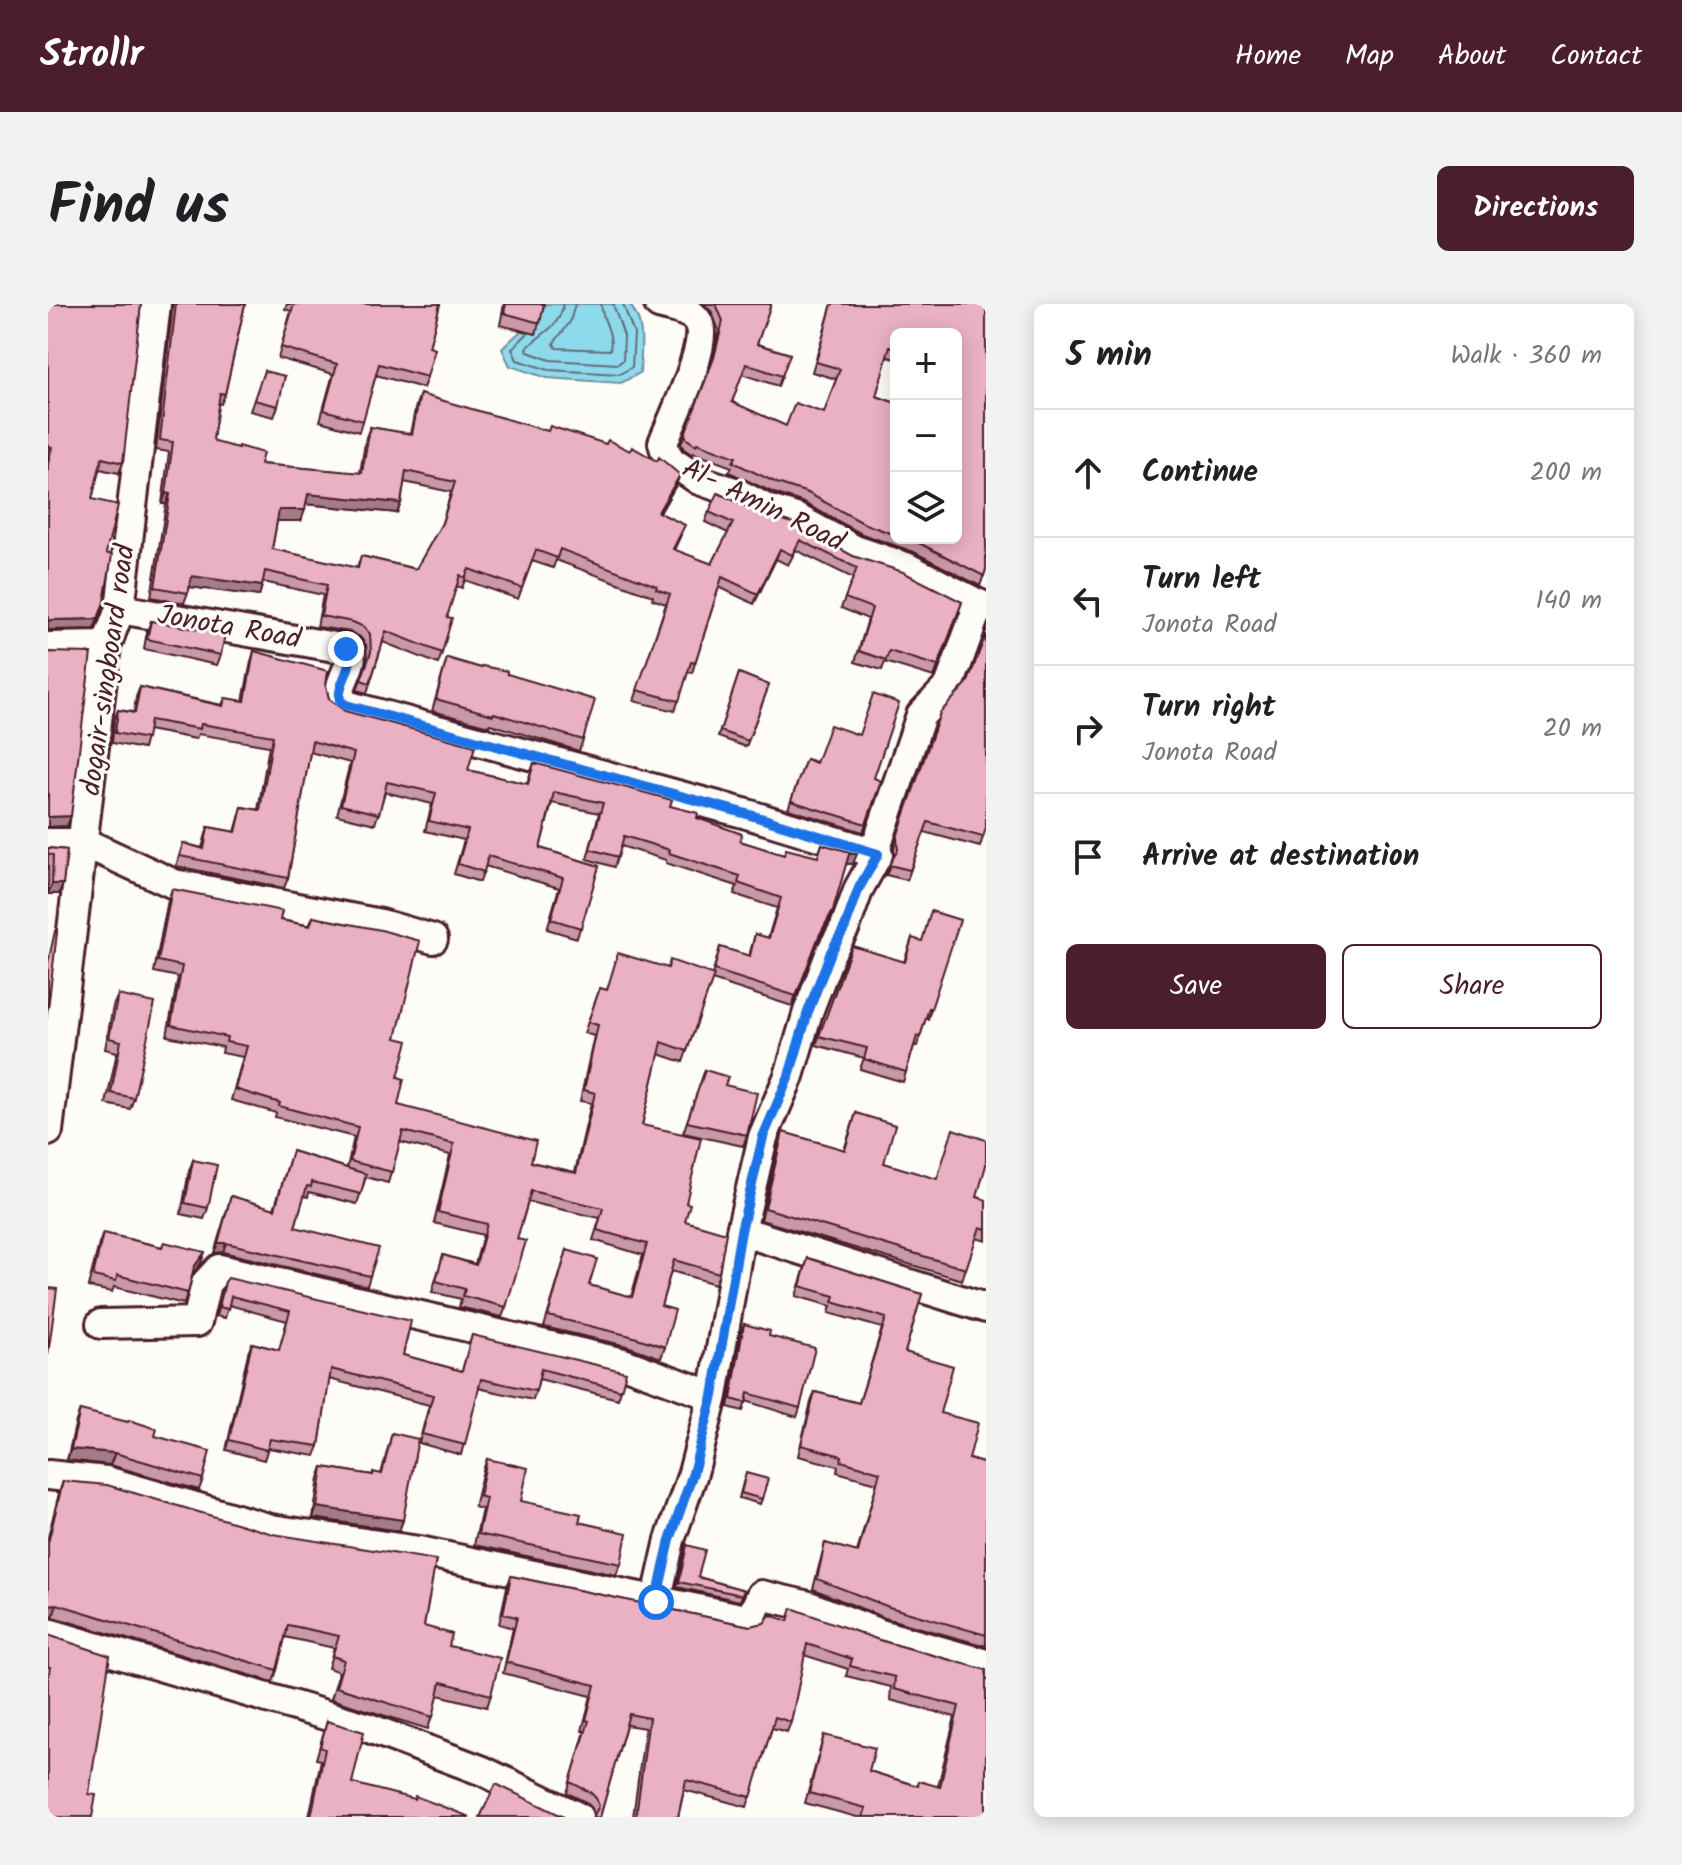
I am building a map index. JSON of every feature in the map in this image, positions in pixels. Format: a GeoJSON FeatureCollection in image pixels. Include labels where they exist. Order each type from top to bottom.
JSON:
{"type":"FeatureCollection","features":[{"type":"Feature","properties":{"kind":"street","name":"dogair-singboard road"},"geometry":{"type":"LineString","coordinates":[[48,1131],[85,843],[106,646],[120,609],[156,304]]}},
{"type":"Feature","properties":{"kind":"street","name":"Al- Amin Road"},"geometry":{"type":"LineString","coordinates":[[659,304],[688,312],[697,319],[701,329],[699,347],[663,443],[671,461],[699,480],[796,518],[855,550],[906,567],[982,606]]}},
{"type":"Feature","properties":{"kind":"street"},"geometry":{"type":"LineString","coordinates":[[656,1602],[670,1540],[693,1473],[713,1396],[741,1231],[763,1137],[789,1076],[808,1012],[831,952],[845,927],[859,888],[878,854],[876,847],[921,715],[949,686],[982,606]]}},
{"type":"Feature","properties":{"kind":"street","name":"Jonota Road"},"geometry":{"type":"LineString","coordinates":[[120,609],[346,649],[351,652],[352,659],[338,693],[340,701],[346,705],[747,814],[878,854]]}},
{"type":"Feature","properties":{"kind":"street"},"geometry":{"type":"LineString","coordinates":[[48,647],[106,646]]}},
{"type":"Feature","properties":{"kind":"street"},"geometry":{"type":"LineString","coordinates":[[48,843],[85,843],[174,884],[381,924],[433,939]]}},
{"type":"Feature","properties":{"kind":"street"},"geometry":{"type":"LineString","coordinates":[[741,1231],[986,1308]]}},
{"type":"Feature","properties":{"kind":"street"},"geometry":{"type":"LineString","coordinates":[[101,1324],[197,1322],[206,1283],[219,1269],[623,1363],[713,1396]]}},
{"type":"Feature","properties":{"kind":"street"},"geometry":{"type":"LineString","coordinates":[[48,1475],[106,1481],[271,1529],[419,1551],[750,1620],[761,1595],[809,1606],[880,1634],[986,1664]]}},
{"type":"Feature","properties":{"kind":"street"},"geometry":{"type":"LineString","coordinates":[[48,1633],[369,1728],[483,1771],[578,1817]]}},
{"type":"Feature","properties":{"kind":"water"},"geometry":{"type":"Polygon","coordinates":[[[546,304],[629,304],[640,328],[640,373],[621,383],[547,378],[510,366],[502,349],[546,304]]]}},
{"type":"Feature","properties":{"kind":"building"},"geometry":{"type":"Polygon","coordinates":[[[48,304],[141,304],[123,463],[102,458],[92,499],[118,505],[106,553],[112,555],[98,619],[48,621],[48,464],[52,447],[48,446],[48,304]]]}},
{"type":"Feature","properties":{"kind":"building"},"geometry":{"type":"Polygon","coordinates":[[[176,304],[245,304],[225,394],[220,393],[213,439],[263,453],[260,464],[362,473],[370,427],[412,434],[420,394],[548,431],[550,426],[606,444],[608,440],[630,451],[632,447],[657,461],[659,457],[680,475],[658,512],[685,525],[673,549],[712,564],[733,523],[709,512],[718,493],[765,515],[793,523],[853,556],[903,572],[962,602],[938,666],[889,651],[886,660],[859,651],[872,608],[845,598],[857,568],[800,540],[792,555],[780,549],[758,594],[722,577],[695,663],[691,662],[679,701],[637,690],[670,594],[656,589],[657,586],[560,549],[557,558],[536,550],[522,588],[469,569],[465,578],[460,575],[447,617],[452,618],[442,653],[386,631],[370,683],[361,680],[371,652],[370,634],[353,622],[321,616],[327,585],[265,571],[262,586],[192,576],[188,593],[155,587],[170,494],[166,493],[173,442],[160,440],[176,304]],[[406,471],[401,503],[308,494],[305,510],[279,510],[272,549],[358,568],[361,556],[416,569],[442,523],[455,482],[406,471]]]}},
{"type":"Feature","properties":{"kind":"building"},"geometry":{"type":"Polygon","coordinates":[[[294,304],[440,304],[429,347],[435,349],[427,377],[379,364],[363,421],[324,410],[337,364],[281,347],[294,304]]]}},
{"type":"Feature","properties":{"kind":"building"},"geometry":{"type":"Polygon","coordinates":[[[506,304],[544,304],[540,323],[504,313],[506,304]]]}},
{"type":"Feature","properties":{"kind":"building"},"geometry":{"type":"Polygon","coordinates":[[[716,304],[771,304],[757,344],[790,354],[782,376],[746,364],[732,402],[786,426],[795,403],[824,413],[840,369],[816,362],[832,304],[986,304],[984,576],[921,544],[962,544],[962,328],[890,328],[890,346],[876,396],[890,401],[890,533],[865,524],[808,493],[777,483],[733,462],[736,457],[696,445],[687,439],[685,434],[714,358],[723,321],[716,304]]]}},
{"type":"Feature","properties":{"kind":"building"},"geometry":{"type":"Polygon","coordinates":[[[264,371],[285,376],[278,406],[254,400],[264,371]]]}},
{"type":"Feature","properties":{"kind":"building"},"geometry":{"type":"Polygon","coordinates":[[[151,621],[225,634],[221,655],[147,639],[151,621]]]}},
{"type":"Feature","properties":{"kind":"building"},"geometry":{"type":"Polygon","coordinates":[[[986,634],[986,828],[983,837],[928,822],[910,870],[889,865],[898,850],[897,837],[940,713],[968,682],[986,634]]]}},
{"type":"Feature","properties":{"kind":"building"},"geometry":{"type":"Polygon","coordinates":[[[254,651],[328,671],[326,686],[329,699],[345,711],[475,746],[468,770],[528,784],[534,763],[672,800],[670,806],[698,813],[697,818],[742,834],[740,841],[784,855],[786,849],[818,857],[822,844],[857,854],[849,854],[833,910],[819,936],[796,996],[714,970],[720,947],[750,956],[755,934],[769,938],[781,898],[738,883],[740,876],[624,836],[618,857],[590,849],[603,803],[554,792],[540,848],[599,866],[581,928],[551,919],[563,878],[488,856],[484,872],[458,864],[468,830],[429,821],[436,793],[387,782],[379,814],[341,805],[354,753],[312,741],[288,878],[180,856],[183,843],[204,849],[208,827],[236,832],[242,807],[260,810],[273,736],[201,724],[200,729],[150,720],[147,739],[115,733],[118,710],[135,713],[140,687],[223,706],[225,698],[245,701],[254,651]]]}},
{"type":"Feature","properties":{"kind":"building"},"geometry":{"type":"Polygon","coordinates":[[[48,652],[91,653],[71,816],[48,817],[48,652]]]}},
{"type":"Feature","properties":{"kind":"building"},"geometry":{"type":"Polygon","coordinates":[[[447,658],[481,668],[507,671],[507,674],[595,700],[583,740],[436,699],[447,658]]]}},
{"type":"Feature","properties":{"kind":"building"},"geometry":{"type":"Polygon","coordinates":[[[739,673],[769,685],[748,741],[720,731],[739,673]]]}},
{"type":"Feature","properties":{"kind":"building"},"geometry":{"type":"Polygon","coordinates":[[[873,694],[899,703],[874,778],[881,781],[866,824],[791,801],[806,759],[816,763],[830,725],[859,735],[873,694]]]}},
{"type":"Feature","properties":{"kind":"building"},"geometry":{"type":"Polygon","coordinates":[[[48,848],[67,850],[63,884],[52,884],[53,855],[48,854],[48,848]]]}},
{"type":"Feature","properties":{"kind":"building"},"geometry":{"type":"Polygon","coordinates":[[[172,889],[282,911],[280,920],[310,926],[313,917],[420,941],[396,1038],[408,1041],[398,1077],[404,1079],[398,1105],[536,1141],[531,1162],[576,1173],[595,1093],[584,1090],[598,1025],[588,1022],[600,988],[607,990],[618,953],[668,968],[670,960],[714,975],[687,1051],[662,1042],[642,1125],[701,1138],[686,1203],[690,1204],[685,1221],[726,1233],[719,1273],[674,1260],[661,1306],[675,1310],[665,1347],[548,1316],[567,1250],[597,1259],[589,1285],[632,1297],[647,1244],[597,1230],[603,1208],[531,1191],[517,1239],[526,1241],[506,1307],[463,1296],[465,1289],[436,1281],[443,1255],[476,1265],[487,1224],[438,1212],[454,1144],[403,1131],[392,1172],[350,1161],[358,1127],[279,1106],[280,1103],[235,1089],[247,1046],[226,1042],[227,1037],[171,1025],[182,966],[158,961],[172,889]]]}},
{"type":"Feature","properties":{"kind":"building"},"geometry":{"type":"Polygon","coordinates":[[[931,911],[960,920],[931,1009],[920,1037],[917,1036],[906,1072],[864,1059],[867,1048],[819,1036],[852,946],[905,962],[912,938],[922,941],[931,911]]]}},
{"type":"Feature","properties":{"kind":"building"},"geometry":{"type":"Polygon","coordinates":[[[57,932],[48,1009],[48,963],[57,932]]]}},
{"type":"Feature","properties":{"kind":"building"},"geometry":{"type":"Polygon","coordinates":[[[118,995],[155,1003],[134,1098],[111,1093],[121,1041],[109,1038],[118,995]]]}},
{"type":"Feature","properties":{"kind":"building"},"geometry":{"type":"Polygon","coordinates":[[[705,1070],[728,1077],[725,1085],[757,1093],[747,1135],[687,1122],[705,1070]]]}},
{"type":"Feature","properties":{"kind":"building"},"geometry":{"type":"Polygon","coordinates":[[[856,1113],[895,1125],[884,1163],[937,1179],[953,1129],[986,1140],[986,1165],[977,1197],[986,1200],[986,1229],[980,1227],[966,1269],[765,1208],[783,1132],[845,1150],[856,1113]]]}},
{"type":"Feature","properties":{"kind":"building"},"geometry":{"type":"Polygon","coordinates":[[[292,1151],[366,1174],[361,1194],[312,1182],[311,1187],[307,1186],[295,1227],[379,1248],[370,1276],[218,1243],[231,1196],[275,1209],[292,1151]]]}},
{"type":"Feature","properties":{"kind":"building"},"geometry":{"type":"Polygon","coordinates":[[[193,1160],[217,1165],[208,1208],[185,1203],[193,1160]]]}},
{"type":"Feature","properties":{"kind":"building"},"geometry":{"type":"Polygon","coordinates":[[[103,1233],[162,1247],[164,1242],[205,1252],[194,1267],[188,1293],[117,1275],[116,1281],[93,1276],[103,1233]]]}},
{"type":"Feature","properties":{"kind":"building"},"geometry":{"type":"Polygon","coordinates":[[[808,1258],[922,1294],[905,1352],[953,1366],[940,1413],[978,1423],[969,1459],[986,1464],[986,1635],[889,1607],[817,1579],[825,1543],[858,1552],[880,1472],[841,1461],[842,1456],[801,1445],[815,1392],[859,1403],[886,1318],[833,1302],[835,1296],[800,1286],[808,1258]]]}},
{"type":"Feature","properties":{"kind":"building"},"geometry":{"type":"Polygon","coordinates":[[[228,1278],[411,1321],[403,1355],[462,1371],[472,1335],[626,1372],[621,1390],[541,1369],[536,1391],[481,1379],[465,1445],[422,1434],[433,1395],[331,1369],[319,1446],[270,1439],[267,1450],[229,1440],[252,1343],[279,1350],[290,1311],[231,1296],[228,1309],[219,1307],[228,1278]]]}},
{"type":"Feature","properties":{"kind":"building"},"geometry":{"type":"Polygon","coordinates":[[[48,1288],[57,1289],[48,1355],[48,1288]]]}},
{"type":"Feature","properties":{"kind":"building"},"geometry":{"type":"Polygon","coordinates":[[[744,1324],[770,1331],[769,1336],[815,1348],[800,1408],[748,1393],[746,1403],[731,1399],[744,1324]]]}},
{"type":"Feature","properties":{"kind":"building"},"geometry":{"type":"Polygon","coordinates":[[[80,1410],[129,1420],[157,1429],[155,1436],[210,1451],[203,1479],[115,1453],[71,1449],[80,1410]]]}},
{"type":"Feature","properties":{"kind":"building"},"geometry":{"type":"Polygon","coordinates":[[[392,1433],[418,1439],[403,1520],[317,1507],[323,1467],[382,1474],[392,1433]]]}},
{"type":"Feature","properties":{"kind":"building"},"geometry":{"type":"Polygon","coordinates":[[[487,1459],[528,1468],[521,1501],[581,1514],[579,1522],[627,1533],[621,1564],[478,1534],[486,1498],[479,1496],[487,1459]]]}},
{"type":"Feature","properties":{"kind":"building"},"geometry":{"type":"Polygon","coordinates":[[[746,1473],[768,1479],[762,1499],[741,1493],[746,1473]]]}},
{"type":"Feature","properties":{"kind":"building"},"geometry":{"type":"Polygon","coordinates":[[[63,1481],[107,1485],[273,1534],[436,1560],[424,1626],[452,1634],[449,1646],[500,1658],[491,1695],[441,1682],[433,1717],[336,1687],[344,1660],[332,1656],[339,1636],[288,1625],[277,1670],[57,1604],[48,1605],[48,1543],[63,1481]]]}},
{"type":"Feature","properties":{"kind":"building"},"geometry":{"type":"Polygon","coordinates":[[[687,1545],[705,1550],[698,1577],[744,1590],[742,1595],[679,1582],[687,1545]]]}},
{"type":"Feature","properties":{"kind":"building"},"geometry":{"type":"Polygon","coordinates":[[[511,1576],[750,1626],[764,1623],[770,1615],[788,1621],[792,1608],[879,1640],[986,1670],[986,1817],[863,1817],[866,1808],[809,1793],[824,1735],[875,1748],[869,1771],[918,1786],[919,1781],[940,1787],[959,1706],[894,1689],[895,1677],[850,1666],[852,1659],[807,1644],[791,1722],[775,1717],[751,1797],[686,1780],[678,1817],[636,1817],[649,1718],[629,1714],[600,1817],[593,1817],[599,1806],[596,1798],[570,1782],[589,1721],[586,1720],[595,1685],[506,1662],[517,1617],[503,1614],[511,1576]]]}},
{"type":"Feature","properties":{"kind":"building"},"geometry":{"type":"Polygon","coordinates":[[[48,1635],[110,1656],[89,1794],[96,1795],[92,1817],[48,1817],[48,1635]]]}},
{"type":"Feature","properties":{"kind":"building"},"geometry":{"type":"Polygon","coordinates":[[[327,1721],[364,1732],[352,1783],[414,1799],[415,1796],[470,1817],[311,1817],[325,1749],[320,1747],[327,1721]]]}},
{"type":"Feature","properties":{"kind":"building"},"geometry":{"type":"Polygon","coordinates":[[[496,1784],[564,1817],[480,1817],[496,1784]]]}},
{"type":"Feature","properties":{"kind":"route"},"geometry":{"type":"LineString","coordinates":[[346,649],[351,652],[352,659],[338,693],[340,701],[346,705],[747,814],[878,854],[859,888],[845,927],[831,952],[808,1012],[789,1076],[763,1137],[741,1231],[713,1396],[693,1473],[670,1540],[656,1602]]}}]}
